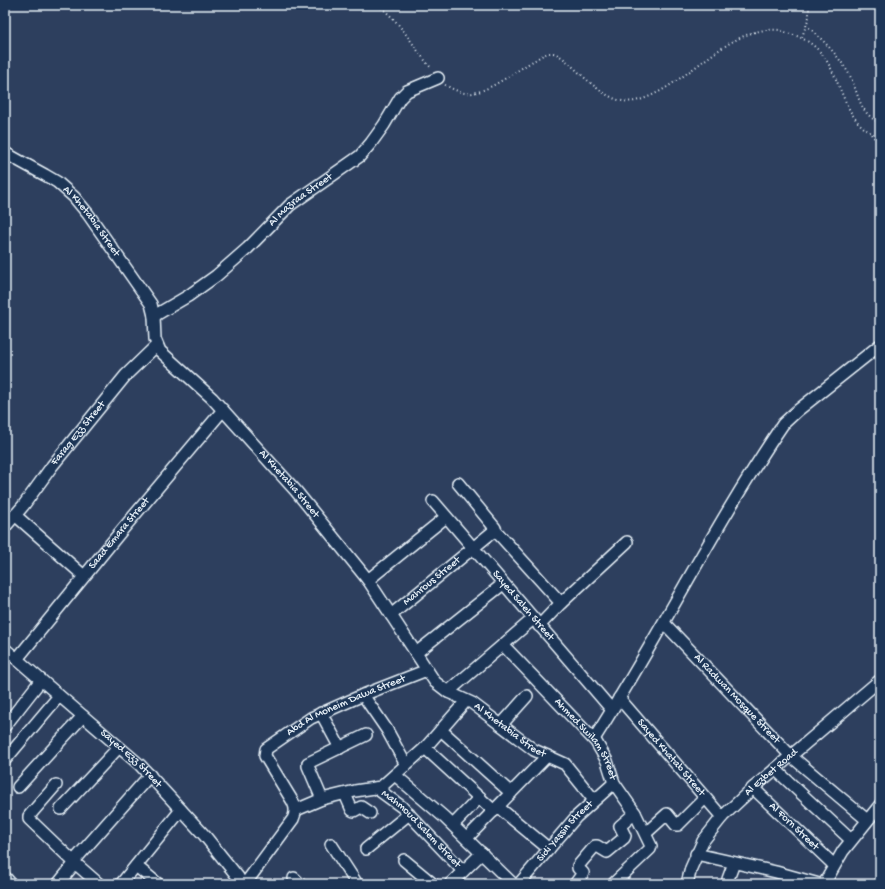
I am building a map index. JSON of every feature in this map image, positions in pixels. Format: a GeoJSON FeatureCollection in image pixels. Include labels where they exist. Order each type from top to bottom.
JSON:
{"type":"FeatureCollection","features":[{"type":"Feature","properties":{"kind":"street","name":"Al Mazraa Street"},"geometry":{"type":"LineString","coordinates":[[154,316],[188,296],[216,276],[248,248],[290,205],[360,156],[372,143],[400,98],[411,89],[438,78]]}},
{"type":"Feature","properties":{"kind":"street","name":"Al Khetabia Street"},"geometry":{"type":"LineString","coordinates":[[5,153],[57,182],[74,197],[88,214],[151,304],[154,316],[157,345],[160,351],[201,387],[296,491],[368,580],[436,682],[448,692],[472,704],[534,750],[565,764],[594,800]]}},
{"type":"Feature","properties":{"kind":"street","name":"Farag Ezz Street"},"geometry":{"type":"LineString","coordinates":[[5,527],[52,466],[126,376],[157,345]]}},
{"type":"Feature","properties":{"kind":"street"},"geometry":{"type":"LineString","coordinates":[[594,739],[664,623],[715,532],[783,424],[880,345]]}},
{"type":"Feature","properties":{"kind":"street","name":"Saad Emara Street"},"geometry":{"type":"LineString","coordinates":[[9,655],[84,576],[223,410]]}},
{"type":"Feature","properties":{"kind":"street"},"geometry":{"type":"LineString","coordinates":[[458,483],[495,528],[495,530],[561,603]]}},
{"type":"Feature","properties":{"kind":"street","name":"Sayed Saleh Street"},"geometry":{"type":"LineString","coordinates":[[433,501],[612,710]]}},
{"type":"Feature","properties":{"kind":"street"},"geometry":{"type":"LineString","coordinates":[[15,515],[84,576]]}},
{"type":"Feature","properties":{"kind":"street"},"geometry":{"type":"LineString","coordinates":[[368,580],[446,517]]}},
{"type":"Feature","properties":{"kind":"street","name":"Mahrous Street"},"geometry":{"type":"LineString","coordinates":[[391,615],[495,530]]}},
{"type":"Feature","properties":{"kind":"street"},"geometry":{"type":"LineString","coordinates":[[448,692],[503,645],[561,603],[627,542]]}},
{"type":"Feature","properties":{"kind":"street"},"geometry":{"type":"LineString","coordinates":[[416,653],[503,584]]}},
{"type":"Feature","properties":{"kind":"street","name":"Al Radwan Mosque Street"},"geometry":{"type":"LineString","coordinates":[[664,623],[791,756],[867,820]]}},
{"type":"Feature","properties":{"kind":"street","name":"Ahmed Swilam Street"},"geometry":{"type":"LineString","coordinates":[[503,645],[594,739],[607,761],[614,782],[635,813],[646,833],[651,846],[649,851],[613,884]]}},
{"type":"Feature","properties":{"kind":"street","name":"Sayed Ezz Street"},"geometry":{"type":"LineString","coordinates":[[9,655],[41,680],[150,775],[205,836],[242,884]]}},
{"type":"Feature","properties":{"kind":"street","name":"Abd Al Moneim Dawa Street"},"geometry":{"type":"LineString","coordinates":[[296,810],[293,802],[265,756],[268,747],[303,723],[321,713],[427,670]]}},
{"type":"Feature","properties":{"kind":"street"},"geometry":{"type":"LineString","coordinates":[[5,726],[41,680]]}},
{"type":"Feature","properties":{"kind":"street","name":"Al Ezbet Road"},"geometry":{"type":"LineString","coordinates":[[687,884],[696,854],[702,841],[722,817],[753,788],[880,680]]}},
{"type":"Feature","properties":{"kind":"street"},"geometry":{"type":"LineString","coordinates":[[363,695],[387,730],[406,765]]}},
{"type":"Feature","properties":{"kind":"street"},"geometry":{"type":"LineString","coordinates":[[5,760],[59,696]]}},
{"type":"Feature","properties":{"kind":"street"},"geometry":{"type":"LineString","coordinates":[[501,725],[527,696]]}},
{"type":"Feature","properties":{"kind":"street","name":"Sayed Khatab Street"},"geometry":{"type":"LineString","coordinates":[[619,698],[722,817]]}},
{"type":"Feature","properties":{"kind":"street"},"geometry":{"type":"LineString","coordinates":[[242,884],[293,819],[296,810],[322,799],[376,788],[386,783],[425,748],[466,701]]}},
{"type":"Feature","properties":{"kind":"street"},"geometry":{"type":"LineString","coordinates":[[321,713],[340,748]]}},
{"type":"Feature","properties":{"kind":"street"},"geometry":{"type":"LineString","coordinates":[[18,787],[83,716]]}},
{"type":"Feature","properties":{"kind":"street"},"geometry":{"type":"LineString","coordinates":[[441,730],[512,793]]}},
{"type":"Feature","properties":{"kind":"street"},"geometry":{"type":"LineString","coordinates":[[322,799],[308,765],[309,763],[366,735]]}},
{"type":"Feature","properties":{"kind":"street"},"geometry":{"type":"LineString","coordinates":[[62,809],[119,747]]}},
{"type":"Feature","properties":{"kind":"street"},"geometry":{"type":"LineString","coordinates":[[425,748],[480,797],[549,849]]}},
{"type":"Feature","properties":{"kind":"street"},"geometry":{"type":"LineString","coordinates":[[468,838],[547,756]]}},
{"type":"Feature","properties":{"kind":"street"},"geometry":{"type":"LineString","coordinates":[[775,769],[851,840]]}},
{"type":"Feature","properties":{"kind":"street"},"geometry":{"type":"LineString","coordinates":[[58,884],[74,862],[150,775]]}},
{"type":"Feature","properties":{"kind":"street"},"geometry":{"type":"LineString","coordinates":[[395,775],[468,838],[513,884]]}},
{"type":"Feature","properties":{"kind":"street","name":"Sidi Yassin Street"},"geometry":{"type":"LineString","coordinates":[[519,884],[576,817],[614,782]]}},
{"type":"Feature","properties":{"kind":"street"},"geometry":{"type":"LineString","coordinates":[[56,785],[29,816],[30,820],[99,884]]}},
{"type":"Feature","properties":{"kind":"street","name":"Mahmoud Salem Street"},"geometry":{"type":"LineString","coordinates":[[376,788],[409,814],[463,871]]}},
{"type":"Feature","properties":{"kind":"street","name":"Al Forn Street"},"geometry":{"type":"LineString","coordinates":[[753,788],[834,865]]}},
{"type":"Feature","properties":{"kind":"street"},"geometry":{"type":"LineString","coordinates":[[345,794],[352,810],[354,811],[361,807],[370,813]]}},
{"type":"Feature","properties":{"kind":"street"},"geometry":{"type":"LineString","coordinates":[[453,825],[480,797]]}},
{"type":"Feature","properties":{"kind":"street"},"geometry":{"type":"LineString","coordinates":[[646,833],[668,814],[678,825],[705,798]]}},
{"type":"Feature","properties":{"kind":"street"},"geometry":{"type":"LineString","coordinates":[[696,854],[823,884],[851,840],[880,805]]}},
{"type":"Feature","properties":{"kind":"street"},"geometry":{"type":"LineString","coordinates":[[121,884],[181,810]]}},
{"type":"Feature","properties":{"kind":"street"},"geometry":{"type":"LineString","coordinates":[[575,884],[583,873],[578,867],[582,861],[595,846],[607,852],[624,838],[625,836],[620,826],[635,813]]}},
{"type":"Feature","properties":{"kind":"street"},"geometry":{"type":"LineString","coordinates":[[366,849],[409,814]]}},
{"type":"Feature","properties":{"kind":"street"},"geometry":{"type":"LineString","coordinates":[[331,844],[356,884]]}},
{"type":"Feature","properties":{"kind":"street"},"geometry":{"type":"LineString","coordinates":[[450,884],[482,853]]}},
{"type":"Feature","properties":{"kind":"street"},"geometry":{"type":"LineString","coordinates":[[404,860],[433,884]]}},
{"type":"Feature","properties":{"kind":"street"},"geometry":{"type":"LineString","coordinates":[[730,884],[728,879],[734,863]]}},
{"type":"Feature","properties":{"kind":"street"},"geometry":{"type":"LineString","coordinates":[[136,866],[158,884]]}},
{"type":"Feature","properties":{"kind":"street"},"geometry":{"type":"LineString","coordinates":[[5,877],[11,884]]}},
{"type":"Feature","properties":{"kind":"path"},"geometry":{"type":"LineString","coordinates":[[378,5],[398,22],[438,78],[446,85],[466,94],[479,92],[494,85],[522,67],[552,52],[561,57],[582,77],[600,91],[617,100],[633,101],[659,92],[727,45],[750,33],[779,30],[802,37],[816,48],[828,61],[850,112],[880,145]]}},
{"type":"Feature","properties":{"kind":"path"},"geometry":{"type":"LineString","coordinates":[[802,37],[806,25],[809,5]]}},
{"type":"Feature","properties":{"kind":"path"},"geometry":{"type":"LineString","coordinates":[[806,25],[823,40],[840,61],[847,71],[864,110],[869,116],[880,123]]}},
{"type":"Feature","properties":{"kind":"path"},"geometry":{"type":"LineString","coordinates":[[870,133],[880,137]]}}]}
